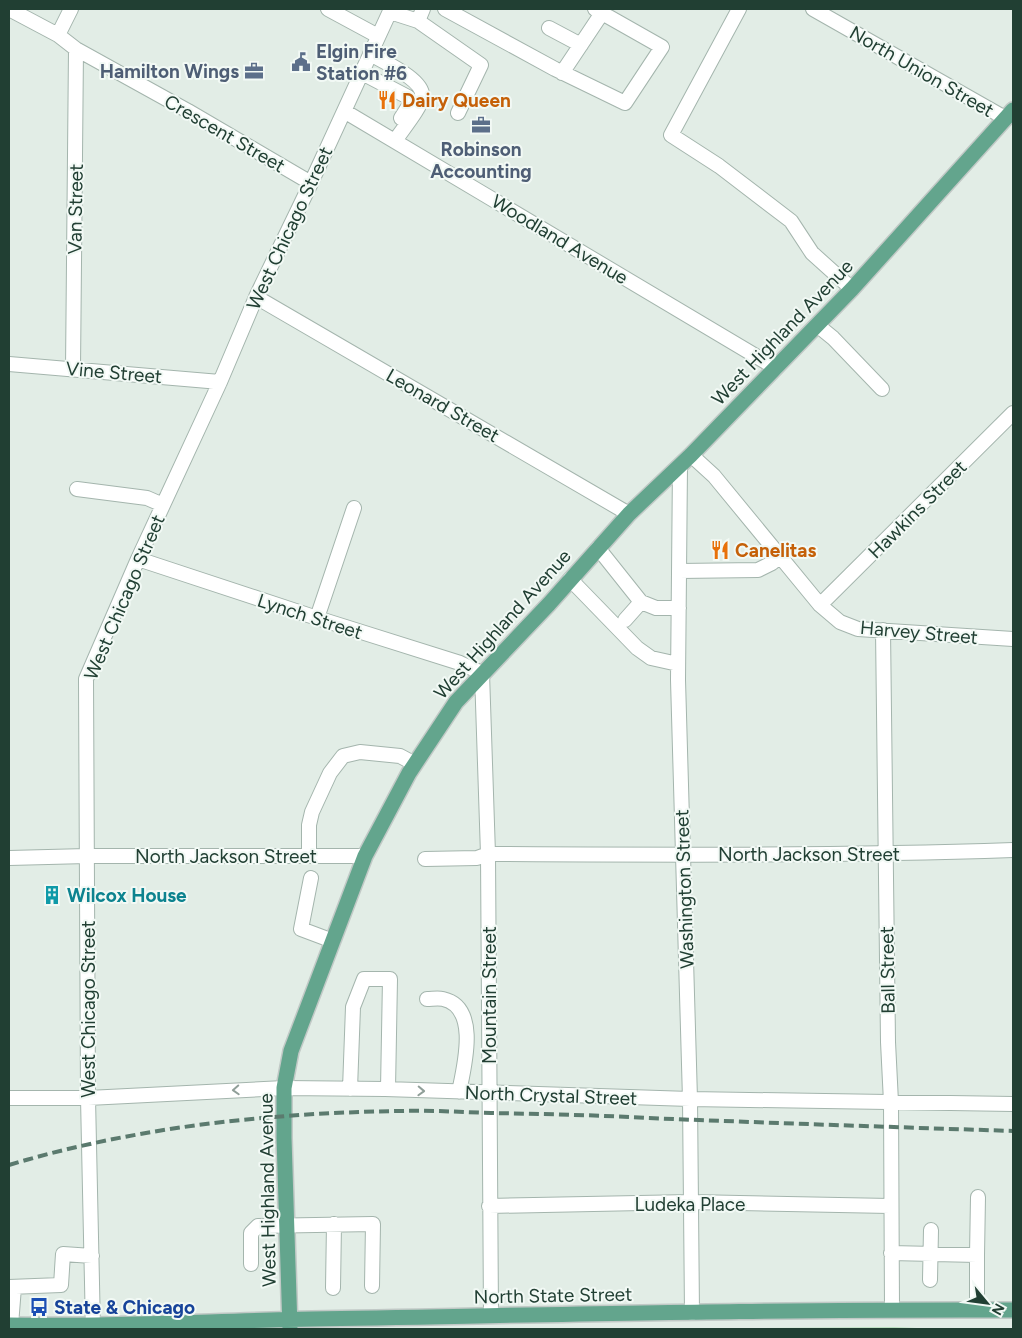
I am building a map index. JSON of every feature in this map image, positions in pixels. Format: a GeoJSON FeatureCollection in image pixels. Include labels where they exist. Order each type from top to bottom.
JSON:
{"type":"FeatureCollection","features":[{"type":"Feature","properties":{"kind":"main road","name":"West Highland Avenue"},"geometry":{"type":"LineString","coordinates":[[290,1324],[284,1088],[291,1051],[365,856],[415,764],[456,702],[482,673],[629,514],[692,455],[852,289],[1009,114]]}},
{"type":"Feature","properties":{"kind":"main road","name":"North State Street"},"geometry":{"type":"LineString","coordinates":[[10,1325],[93,1328],[290,1324],[491,1316],[1013,1310]]}},
{"type":"Feature","properties":{"kind":"street","name":"Crescent Street"},"geometry":{"type":"LineString","coordinates":[[9,9],[58,35],[76,49],[188,111],[311,183]]}},
{"type":"Feature","properties":{"kind":"street"},"geometry":{"type":"LineString","coordinates":[[58,35],[71,9]]}},
{"type":"Feature","properties":{"kind":"street"},"geometry":{"type":"LineString","coordinates":[[328,9],[378,36]]}},
{"type":"Feature","properties":{"kind":"street"},"geometry":{"type":"LineString","coordinates":[[445,9],[562,73],[625,103],[662,47],[600,10],[581,45],[562,73]]}},
{"type":"Feature","properties":{"kind":"street"},"geometry":{"type":"LineString","coordinates":[[739,9],[671,135],[719,166],[791,221],[812,253],[852,289]]}},
{"type":"Feature","properties":{"kind":"street","name":"North Union Street"},"geometry":{"type":"LineString","coordinates":[[813,9],[1009,114]]}},
{"type":"Feature","properties":{"kind":"street"},"geometry":{"type":"LineString","coordinates":[[390,10],[420,15],[481,65],[458,113]]}},
{"type":"Feature","properties":{"kind":"street","name":"West Chicago Street"},"geometry":{"type":"LineString","coordinates":[[93,1328],[88,1098],[86,679],[138,559],[220,382],[256,297],[311,183],[390,10]]}},
{"type":"Feature","properties":{"kind":"street"},"geometry":{"type":"LineString","coordinates":[[549,28],[581,45]]}},
{"type":"Feature","properties":{"kind":"street","name":"Van Street"},"geometry":{"type":"LineString","coordinates":[[73,368],[76,49]]}},
{"type":"Feature","properties":{"kind":"street"},"geometry":{"type":"LineString","coordinates":[[370,54],[415,81],[422,90],[422,99],[392,139]]}},
{"type":"Feature","properties":{"kind":"street"},"geometry":{"type":"LineString","coordinates":[[362,73],[408,97],[410,104],[392,139]]}},
{"type":"Feature","properties":{"kind":"street","name":"Woodland Avenue"},"geometry":{"type":"LineString","coordinates":[[344,111],[776,368]]}},
{"type":"Feature","properties":{"kind":"street","name":"Leonard Street"},"geometry":{"type":"LineString","coordinates":[[256,297],[629,514]]}},
{"type":"Feature","properties":{"kind":"street"},"geometry":{"type":"LineString","coordinates":[[817,325],[833,338],[882,389]]}},
{"type":"Feature","properties":{"kind":"street","name":"Vine Street"},"geometry":{"type":"LineString","coordinates":[[9,364],[220,382]]}},
{"type":"Feature","properties":{"kind":"street","name":"Hawkins Street"},"geometry":{"type":"LineString","coordinates":[[820,605],[1013,413]]}},
{"type":"Feature","properties":{"kind":"street","name":"Harvey Street"},"geometry":{"type":"LineString","coordinates":[[692,455],[714,476],[820,605],[840,622],[858,628],[1013,640]]}},
{"type":"Feature","properties":{"kind":"street","name":"Washington Street"},"geometry":{"type":"LineString","coordinates":[[680,466],[678,664],[690,1099],[692,1313]]}},
{"type":"Feature","properties":{"kind":"street"},"geometry":{"type":"LineString","coordinates":[[77,489],[147,498],[163,505]]}},
{"type":"Feature","properties":{"kind":"street"},"geometry":{"type":"LineString","coordinates":[[317,618],[354,508]]}},
{"type":"Feature","properties":{"kind":"street"},"geometry":{"type":"LineString","coordinates":[[598,548],[641,602],[656,608],[678,608]]}},
{"type":"Feature","properties":{"kind":"street"},"geometry":{"type":"LineString","coordinates":[[679,571],[758,570],[772,563],[780,556]]}},
{"type":"Feature","properties":{"kind":"street","name":"Lynch Street"},"geometry":{"type":"LineString","coordinates":[[138,559],[460,663],[482,673]]}},
{"type":"Feature","properties":{"kind":"street"},"geometry":{"type":"LineString","coordinates":[[570,580],[637,648],[651,658],[678,664]]}},
{"type":"Feature","properties":{"kind":"street"},"geometry":{"type":"LineString","coordinates":[[625,620],[641,602]]}},
{"type":"Feature","properties":{"kind":"street","name":"Ball Street"},"geometry":{"type":"LineString","coordinates":[[883,630],[888,1042],[891,1102],[892,1310]]}},
{"type":"Feature","properties":{"kind":"street","name":"Mountain Street"},"geometry":{"type":"LineString","coordinates":[[482,673],[488,854],[491,1316]]}},
{"type":"Feature","properties":{"kind":"street"},"geometry":{"type":"LineString","coordinates":[[309,856],[309,825],[312,812],[330,773],[343,756],[360,752],[400,756],[415,764]]}},
{"type":"Feature","properties":{"kind":"street","name":"North Jackson Street"},"geometry":{"type":"LineString","coordinates":[[425,859],[477,858],[488,854],[885,854],[1013,850]]}},
{"type":"Feature","properties":{"kind":"street","name":"North Jackson Street"},"geometry":{"type":"LineString","coordinates":[[9,858],[87,856],[365,856]]}},
{"type":"Feature","properties":{"kind":"street"},"geometry":{"type":"LineString","coordinates":[[311,878],[301,929],[333,941]]}},
{"type":"Feature","properties":{"kind":"street"},"geometry":{"type":"LineString","coordinates":[[350,1089],[353,1007],[364,979],[390,978],[388,1089]]}},
{"type":"Feature","properties":{"kind":"street"},"geometry":{"type":"LineString","coordinates":[[427,998],[444,999],[458,1008],[467,1026],[466,1059],[459,1092]]}},
{"type":"Feature","properties":{"kind":"street","name":"North Crystal Street"},"geometry":{"type":"LineString","coordinates":[[9,1098],[88,1098],[284,1088],[388,1089],[690,1099],[1013,1104]]}},
{"type":"Feature","properties":{"kind":"street"},"geometry":{"type":"LineString","coordinates":[[977,1310],[978,1197]]}},
{"type":"Feature","properties":{"kind":"street","name":"Ludeka Place"},"geometry":{"type":"LineString","coordinates":[[489,1206],[691,1202],[890,1206]]}},
{"type":"Feature","properties":{"kind":"street"},"geometry":{"type":"LineString","coordinates":[[333,1288],[334,1224]]}},
{"type":"Feature","properties":{"kind":"street"},"geometry":{"type":"LineString","coordinates":[[251,1264],[251,1233],[258,1226],[373,1224],[372,1286]]}},
{"type":"Feature","properties":{"kind":"street"},"geometry":{"type":"LineString","coordinates":[[930,1280],[931,1230]]}},
{"type":"Feature","properties":{"kind":"street"},"geometry":{"type":"LineString","coordinates":[[891,1253],[977,1255]]}},
{"type":"Feature","properties":{"kind":"street"},"geometry":{"type":"LineString","coordinates":[[10,1325],[11,1287],[61,1285],[63,1254],[92,1256]]}},
{"type":"Feature","properties":{"kind":"green space"},"geometry":{"type":"Polygon","coordinates":[[[894,1327],[940,1329],[623,1329],[894,1327]]]}},
{"type":"Feature","properties":{"kind":"railway"},"geometry":{"type":"LineString","coordinates":[[9,1165],[105,1141],[202,1124],[350,1112],[423,1111],[570,1115],[1013,1131]]}},
{"type":"Feature","properties":{"kind":"place","name":"Elgin Fire Station #6"},"geometry":{"type":"Point","coordinates":[301,62]}},
{"type":"Feature","properties":{"kind":"place","name":"Hamilton Wings"},"geometry":{"type":"Point","coordinates":[254,71]}},
{"type":"Feature","properties":{"kind":"place","name":"Dairy Queen"},"geometry":{"type":"Point","coordinates":[387,100]}},
{"type":"Feature","properties":{"kind":"place","name":"Robinson Accounting"},"geometry":{"type":"Point","coordinates":[481,125]}},
{"type":"Feature","properties":{"kind":"place","name":"Canelitas"},"geometry":{"type":"Point","coordinates":[720,550]}},
{"type":"Feature","properties":{"kind":"place","name":"Wilcox House"},"geometry":{"type":"Point","coordinates":[52,895]}},
{"type":"Feature","properties":{"kind":"place","name":"State & Chicago"},"geometry":{"type":"Point","coordinates":[39,1307]}}]}
